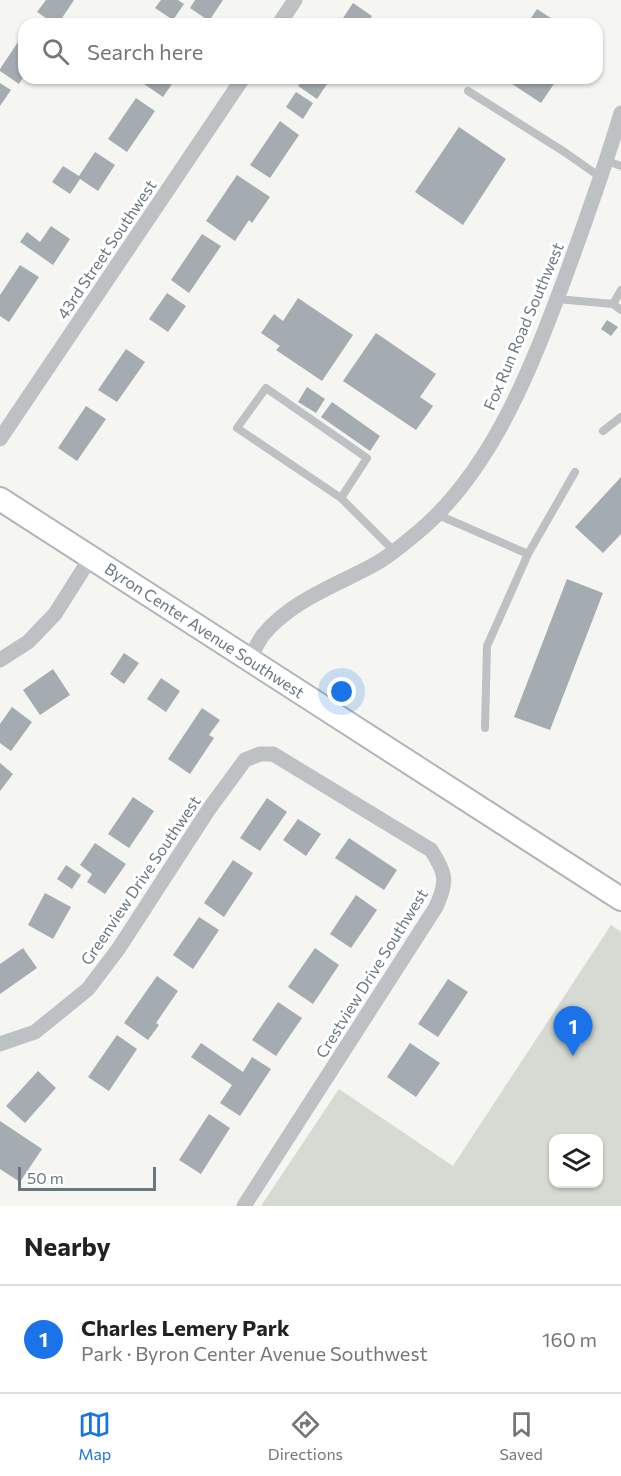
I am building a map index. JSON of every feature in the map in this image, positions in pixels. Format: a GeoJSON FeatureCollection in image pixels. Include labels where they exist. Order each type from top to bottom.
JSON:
{"type":"FeatureCollection","features":[{"type":"Feature","properties":{"kind":"main road","name":"Byron Center Avenue Southwest"},"geometry":{"type":"LineString","coordinates":[[0,499],[621,899]]}},
{"type":"Feature","properties":{"kind":"street"},"geometry":{"type":"LineString","coordinates":[[283,18],[295,0]]}},
{"type":"Feature","properties":{"kind":"street","name":"43rd Street Southwest"},"geometry":{"type":"LineString","coordinates":[[0,440],[239,84]]}},
{"type":"Feature","properties":{"kind":"street","name":"Fox Run Road Southwest"},"geometry":{"type":"LineString","coordinates":[[249,659],[262,636],[289,611],[305,600],[379,562],[419,532],[459,490],[494,439],[524,379],[557,299],[602,178],[614,164],[621,113]]}},
{"type":"Feature","properties":{"kind":"street"},"geometry":{"type":"LineString","coordinates":[[0,660],[28,642],[55,614],[91,557]]}},
{"type":"Feature","properties":{"kind":"street","name":"Greenview Drive Southwest"},"geometry":{"type":"LineString","coordinates":[[0,1044],[35,1032],[88,989],[119,948],[197,827],[245,760],[260,754],[273,754]]}},
{"type":"Feature","properties":{"kind":"street","name":"Crestview Drive Southwest"},"geometry":{"type":"LineString","coordinates":[[244,1206],[436,907],[445,888],[443,868],[431,850],[273,754]]}},
{"type":"Feature","properties":{"kind":"lane"},"geometry":{"type":"LineString","coordinates":[[468,91],[602,178]]}},
{"type":"Feature","properties":{"kind":"lane"},"geometry":{"type":"LineString","coordinates":[[613,304],[621,290]]}},
{"type":"Feature","properties":{"kind":"lane"},"geometry":{"type":"LineString","coordinates":[[557,299],[613,304],[621,310]]}},
{"type":"Feature","properties":{"kind":"lane"},"geometry":{"type":"LineString","coordinates":[[341,498],[368,459],[266,388],[237,428],[341,498],[394,551]]}},
{"type":"Feature","properties":{"kind":"lane"},"geometry":{"type":"LineString","coordinates":[[603,431],[621,417]]}},
{"type":"Feature","properties":{"kind":"lane"},"geometry":{"type":"LineString","coordinates":[[485,728],[487,646],[528,554],[575,472]]}},
{"type":"Feature","properties":{"kind":"lane"},"geometry":{"type":"LineString","coordinates":[[436,514],[528,554]]}},
{"type":"Feature","properties":{"kind":"shaded area"},"geometry":{"type":"Polygon","coordinates":[[[611,925],[621,932],[621,1206],[261,1206],[339,1089],[453,1166],[611,925]]]}},
{"type":"Feature","properties":{"kind":"building"},"geometry":{"type":"Polygon","coordinates":[[[46,0],[74,0],[62,18],[46,18],[37,12],[46,0]]]}},
{"type":"Feature","properties":{"kind":"building"},"geometry":{"type":"Polygon","coordinates":[[[161,0],[178,0],[184,4],[174,18],[170,18],[155,8],[161,0]]]}},
{"type":"Feature","properties":{"kind":"building"},"geometry":{"type":"Polygon","coordinates":[[[195,0],[223,0],[211,18],[205,18],[190,8],[195,0]]]}},
{"type":"Feature","properties":{"kind":"building"},"geometry":{"type":"Polygon","coordinates":[[[353,3],[372,16],[371,18],[343,18],[353,3]]]}},
{"type":"Feature","properties":{"kind":"building"},"geometry":{"type":"Polygon","coordinates":[[[537,9],[551,18],[531,18],[537,9]]]}},
{"type":"Feature","properties":{"kind":"building"},"geometry":{"type":"Polygon","coordinates":[[[18,42],[18,83],[0,69],[18,42]]]}},
{"type":"Feature","properties":{"kind":"building"},"geometry":{"type":"Polygon","coordinates":[[[0,83],[11,90],[0,106],[0,83]]]}},
{"type":"Feature","properties":{"kind":"building"},"geometry":{"type":"Polygon","coordinates":[[[144,84],[172,84],[163,97],[144,84]]]}},
{"type":"Feature","properties":{"kind":"building"},"geometry":{"type":"Polygon","coordinates":[[[300,84],[327,84],[317,99],[298,86],[300,84]]]}},
{"type":"Feature","properties":{"kind":"building"},"geometry":{"type":"Polygon","coordinates":[[[512,84],[554,84],[541,103],[512,84]]]}},
{"type":"Feature","properties":{"kind":"building"},"geometry":{"type":"Polygon","coordinates":[[[296,92],[313,103],[303,119],[286,107],[296,92]]]}},
{"type":"Feature","properties":{"kind":"building"},"geometry":{"type":"Polygon","coordinates":[[[136,98],[155,111],[127,152],[108,139],[136,98]]]}},
{"type":"Feature","properties":{"kind":"building"},"geometry":{"type":"Polygon","coordinates":[[[280,121],[299,135],[270,178],[250,165],[280,121]]]}},
{"type":"Feature","properties":{"kind":"building"},"geometry":{"type":"Polygon","coordinates":[[[459,127],[506,159],[463,225],[415,192],[459,127]]]}},
{"type":"Feature","properties":{"kind":"building"},"geometry":{"type":"Polygon","coordinates":[[[95,152],[115,165],[98,191],[80,179],[70,194],[52,182],[63,166],[79,176],[95,152]]]}},
{"type":"Feature","properties":{"kind":"building"},"geometry":{"type":"Polygon","coordinates":[[[237,175],[270,197],[252,223],[249,220],[235,241],[206,221],[237,175]]]}},
{"type":"Feature","properties":{"kind":"building"},"geometry":{"type":"Polygon","coordinates":[[[51,226],[70,239],[53,265],[20,242],[27,232],[40,242],[51,226]]]}},
{"type":"Feature","properties":{"kind":"building"},"geometry":{"type":"Polygon","coordinates":[[[202,234],[221,246],[189,293],[171,280],[202,234]]]}},
{"type":"Feature","properties":{"kind":"building"},"geometry":{"type":"Polygon","coordinates":[[[20,265],[39,277],[9,322],[0,316],[0,295],[20,265]]]}},
{"type":"Feature","properties":{"kind":"building"},"geometry":{"type":"Polygon","coordinates":[[[167,293],[186,306],[168,332],[149,319],[167,293]]]}},
{"type":"Feature","properties":{"kind":"building"},"geometry":{"type":"Polygon","coordinates":[[[298,298],[353,335],[322,381],[276,350],[280,346],[261,333],[274,314],[283,321],[298,298]]]}},
{"type":"Feature","properties":{"kind":"building"},"geometry":{"type":"Polygon","coordinates":[[[607,320],[618,327],[611,336],[601,329],[607,320]]]}},
{"type":"Feature","properties":{"kind":"building"},"geometry":{"type":"Polygon","coordinates":[[[376,333],[436,374],[420,397],[433,406],[416,430],[343,381],[376,333]]]}},
{"type":"Feature","properties":{"kind":"building"},"geometry":{"type":"Polygon","coordinates":[[[126,349],[145,362],[117,402],[98,390],[126,349]]]}},
{"type":"Feature","properties":{"kind":"building"},"geometry":{"type":"Polygon","coordinates":[[[307,387],[325,399],[316,413],[298,402],[307,387]]]}},
{"type":"Feature","properties":{"kind":"building"},"geometry":{"type":"Polygon","coordinates":[[[332,402],[380,436],[370,451],[321,417],[332,402]]]}},
{"type":"Feature","properties":{"kind":"building"},"geometry":{"type":"Polygon","coordinates":[[[86,406],[106,419],[77,461],[58,448],[86,406]]]}},
{"type":"Feature","properties":{"kind":"building"},"geometry":{"type":"Polygon","coordinates":[[[621,477],[621,534],[603,553],[575,527],[621,477]]]}},
{"type":"Feature","properties":{"kind":"building"},"geometry":{"type":"Polygon","coordinates":[[[567,579],[603,593],[550,730],[514,717],[567,579]]]}},
{"type":"Feature","properties":{"kind":"building"},"geometry":{"type":"Polygon","coordinates":[[[124,653],[139,663],[124,684],[110,674],[124,653]]]}},
{"type":"Feature","properties":{"kind":"building"},"geometry":{"type":"Polygon","coordinates":[[[53,669],[70,695],[40,715],[23,690],[53,669]]]}},
{"type":"Feature","properties":{"kind":"building"},"geometry":{"type":"Polygon","coordinates":[[[161,678],[180,691],[166,712],[147,699],[161,678]]]}},
{"type":"Feature","properties":{"kind":"building"},"geometry":{"type":"Polygon","coordinates":[[[12,707],[32,722],[11,751],[0,743],[0,724],[12,707]]]}},
{"type":"Feature","properties":{"kind":"building"},"geometry":{"type":"Polygon","coordinates":[[[202,708],[220,720],[209,735],[214,738],[190,774],[168,759],[202,708]]]}},
{"type":"Feature","properties":{"kind":"building"},"geometry":{"type":"Polygon","coordinates":[[[0,763],[13,774],[0,791],[0,763]]]}},
{"type":"Feature","properties":{"kind":"building"},"geometry":{"type":"Polygon","coordinates":[[[133,797],[154,811],[129,848],[108,834],[133,797]]]}},
{"type":"Feature","properties":{"kind":"building"},"geometry":{"type":"Polygon","coordinates":[[[267,798],[287,812],[260,851],[240,838],[267,798]]]}},
{"type":"Feature","properties":{"kind":"building"},"geometry":{"type":"Polygon","coordinates":[[[298,819],[321,834],[306,856],[283,840],[298,819]]]}},
{"type":"Feature","properties":{"kind":"building"},"geometry":{"type":"Polygon","coordinates":[[[349,838],[397,870],[384,890],[335,858],[349,838]]]}},
{"type":"Feature","properties":{"kind":"building"},"geometry":{"type":"Polygon","coordinates":[[[95,843],[126,864],[105,894],[87,882],[92,874],[80,865],[95,843]]]}},
{"type":"Feature","properties":{"kind":"building"},"geometry":{"type":"Polygon","coordinates":[[[233,860],[253,873],[224,917],[204,903],[233,860]]]}},
{"type":"Feature","properties":{"kind":"building"},"geometry":{"type":"Polygon","coordinates":[[[66,865],[81,875],[72,889],[57,879],[66,865]]]}},
{"type":"Feature","properties":{"kind":"building"},"geometry":{"type":"Polygon","coordinates":[[[45,893],[71,907],[53,939],[28,925],[45,893]]]}},
{"type":"Feature","properties":{"kind":"building"},"geometry":{"type":"Polygon","coordinates":[[[356,895],[377,910],[351,948],[330,934],[356,895]]]}},
{"type":"Feature","properties":{"kind":"building"},"geometry":{"type":"Polygon","coordinates":[[[199,917],[219,930],[193,969],[173,955],[199,917]]]}},
{"type":"Feature","properties":{"kind":"building"},"geometry":{"type":"Polygon","coordinates":[[[23,948],[37,968],[0,994],[0,964],[23,948]]]}},
{"type":"Feature","properties":{"kind":"building"},"geometry":{"type":"Polygon","coordinates":[[[315,948],[339,965],[313,1004],[288,987],[315,948]]]}},
{"type":"Feature","properties":{"kind":"building"},"geometry":{"type":"Polygon","coordinates":[[[157,976],[178,991],[156,1023],[159,1025],[148,1040],[124,1023],[157,976]]]}},
{"type":"Feature","properties":{"kind":"building"},"geometry":{"type":"Polygon","coordinates":[[[448,979],[468,992],[438,1037],[418,1024],[448,979]]]}},
{"type":"Feature","properties":{"kind":"building"},"geometry":{"type":"Polygon","coordinates":[[[278,1002],[302,1018],[276,1056],[252,1040],[278,1002]]]}},
{"type":"Feature","properties":{"kind":"building"},"geometry":{"type":"Polygon","coordinates":[[[117,1035],[137,1049],[109,1091],[88,1077],[117,1035]]]}},
{"type":"Feature","properties":{"kind":"building"},"geometry":{"type":"Polygon","coordinates":[[[201,1043],[243,1072],[252,1057],[271,1069],[240,1116],[220,1103],[232,1085],[191,1057],[201,1043]]]}},
{"type":"Feature","properties":{"kind":"building"},"geometry":{"type":"Polygon","coordinates":[[[410,1043],[440,1063],[416,1097],[387,1077],[410,1043]]]}},
{"type":"Feature","properties":{"kind":"building"},"geometry":{"type":"Polygon","coordinates":[[[38,1071],[56,1088],[25,1123],[6,1106],[38,1071]]]}},
{"type":"Feature","properties":{"kind":"building"},"geometry":{"type":"Polygon","coordinates":[[[209,1114],[230,1128],[201,1174],[179,1160],[209,1114]]]}},
{"type":"Feature","properties":{"kind":"building"},"geometry":{"type":"Polygon","coordinates":[[[0,1121],[42,1149],[20,1182],[0,1169],[0,1121]]]}},
{"type":"Feature","properties":{"kind":"place","name":"Charles Lemery Park"},"geometry":{"type":"Point","coordinates":[573,1056]}}]}
